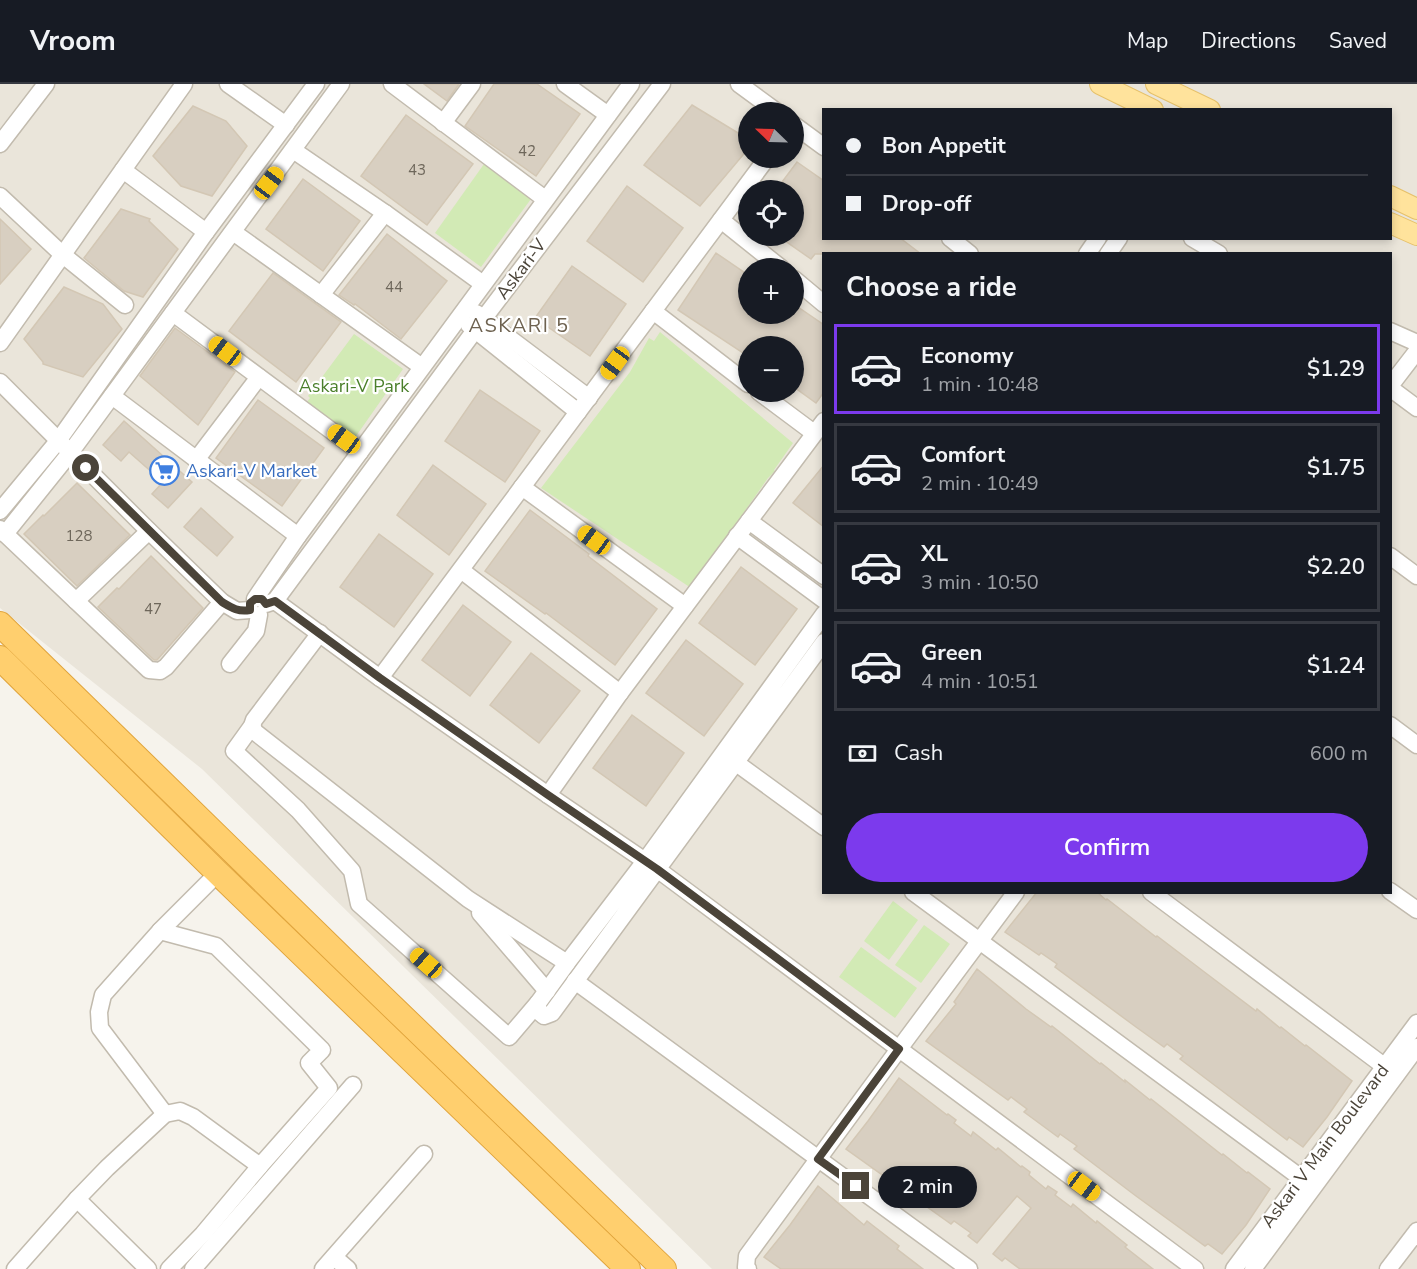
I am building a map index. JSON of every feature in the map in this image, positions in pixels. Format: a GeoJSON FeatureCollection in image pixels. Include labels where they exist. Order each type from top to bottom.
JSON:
{"type":"FeatureCollection","features":[{"type":"Feature","properties":{"kind":"highway"},"geometry":{"type":"LineString","coordinates":[[0,624],[664,1269]]}},
{"type":"Feature","properties":{"kind":"highway"},"geometry":{"type":"LineString","coordinates":[[0,658],[218,873],[628,1269]]}},
{"type":"Feature","properties":{"kind":"main road"},"geometry":{"type":"LineString","coordinates":[[1100,84],[1149,108]]}},
{"type":"Feature","properties":{"kind":"main road"},"geometry":{"type":"LineString","coordinates":[[1156,84],[1206,108]]}},
{"type":"Feature","properties":{"kind":"main road"},"geometry":{"type":"LineString","coordinates":[[1392,197],[1417,208]]}},
{"type":"Feature","properties":{"kind":"main road"},"geometry":{"type":"LineString","coordinates":[[1392,224],[1417,235]]}},
{"type":"Feature","properties":{"kind":"street"},"geometry":{"type":"LineString","coordinates":[[0,144],[46,84]]}},
{"type":"Feature","properties":{"kind":"street"},"geometry":{"type":"LineString","coordinates":[[0,343],[184,84]]}},
{"type":"Feature","properties":{"kind":"street"},"geometry":{"type":"LineString","coordinates":[[228,84],[286,125]]}},
{"type":"Feature","properties":{"kind":"street"},"geometry":{"type":"LineString","coordinates":[[0,511],[58,441],[206,232],[316,84]]}},
{"type":"Feature","properties":{"kind":"street"},"geometry":{"type":"LineString","coordinates":[[222,602],[166,667],[160,671],[149,670],[3,532],[70,453],[341,84]]}},
{"type":"Feature","properties":{"kind":"street"},"geometry":{"type":"LineString","coordinates":[[392,84],[545,199]]}},
{"type":"Feature","properties":{"kind":"street"},"geometry":{"type":"LineString","coordinates":[[443,123],[472,84]]}},
{"type":"Feature","properties":{"kind":"street"},"geometry":{"type":"LineString","coordinates":[[565,84],[608,115]]}},
{"type":"Feature","properties":{"kind":"street","name":"Askari-V"},"geometry":{"type":"LineString","coordinates":[[261,606],[298,536],[631,84]]}},
{"type":"Feature","properties":{"kind":"street","name":"Askari-V"},"geometry":{"type":"LineString","coordinates":[[261,606],[480,324],[662,84]]}},
{"type":"Feature","properties":{"kind":"street"},"geometry":{"type":"LineString","coordinates":[[739,84],[763,102]]}},
{"type":"Feature","properties":{"kind":"street"},"geometry":{"type":"LineString","coordinates":[[804,132],[822,146]]}},
{"type":"Feature","properties":{"kind":"street"},"geometry":{"type":"LineString","coordinates":[[293,150],[483,284]]}},
{"type":"Feature","properties":{"kind":"street"},"geometry":{"type":"LineString","coordinates":[[380,678],[760,168]]}},
{"type":"Feature","properties":{"kind":"street"},"geometry":{"type":"LineString","coordinates":[[123,170],[206,232]]}},
{"type":"Feature","properties":{"kind":"street"},"geometry":{"type":"LineString","coordinates":[[0,196],[63,255],[124,305]]}},
{"type":"Feature","properties":{"kind":"street"},"geometry":{"type":"LineString","coordinates":[[321,295],[385,213]]}},
{"type":"Feature","properties":{"kind":"street"},"geometry":{"type":"LineString","coordinates":[[721,220],[768,258]]}},
{"type":"Feature","properties":{"kind":"street"},"geometry":{"type":"LineString","coordinates":[[233,232],[422,367]]}},
{"type":"Feature","properties":{"kind":"street"},"geometry":{"type":"LineString","coordinates":[[1195,240],[1216,252]]}},
{"type":"Feature","properties":{"kind":"street"},"geometry":{"type":"LineString","coordinates":[[951,245],[966,252]]}},
{"type":"Feature","properties":{"kind":"street"},"geometry":{"type":"LineString","coordinates":[[804,287],[822,302]]}},
{"type":"Feature","properties":{"kind":"street"},"geometry":{"type":"LineString","coordinates":[[653,311],[738,376]]}},
{"type":"Feature","properties":{"kind":"street"},"geometry":{"type":"LineString","coordinates":[[464,312],[589,398]]}},
{"type":"Feature","properties":{"kind":"street"},"geometry":{"type":"LineString","coordinates":[[173,313],[360,452]]}},
{"type":"Feature","properties":{"kind":"street"},"geometry":{"type":"LineString","coordinates":[[480,324],[578,412]]}},
{"type":"Feature","properties":{"kind":"street"},"geometry":{"type":"LineString","coordinates":[[1392,332],[1417,343]]}},
{"type":"Feature","properties":{"kind":"street"},"geometry":{"type":"LineString","coordinates":[[1392,384],[1417,351]]}},
{"type":"Feature","properties":{"kind":"street"},"geometry":{"type":"LineString","coordinates":[[196,460],[259,377]]}},
{"type":"Feature","properties":{"kind":"street"},"geometry":{"type":"LineString","coordinates":[[0,382],[222,602],[237,611],[261,606],[320,633],[380,678],[651,865],[1195,1269]]}},
{"type":"Feature","properties":{"kind":"street"},"geometry":{"type":"LineString","coordinates":[[1392,389],[1417,408]]}},
{"type":"Feature","properties":{"kind":"street"},"geometry":{"type":"LineString","coordinates":[[112,396],[298,536]]}},
{"type":"Feature","properties":{"kind":"street"},"geometry":{"type":"LineString","coordinates":[[548,795],[620,693],[819,427],[776,402]]}},
{"type":"Feature","properties":{"kind":"street"},"geometry":{"type":"LineString","coordinates":[[522,487],[685,606]]}},
{"type":"Feature","properties":{"kind":"street"},"geometry":{"type":"LineString","coordinates":[[749,520],[822,575]]}},
{"type":"Feature","properties":{"kind":"street"},"geometry":{"type":"LineString","coordinates":[[76,601],[149,531]]}},
{"type":"Feature","properties":{"kind":"street"},"geometry":{"type":"LineString","coordinates":[[737,537],[822,599]]}},
{"type":"Feature","properties":{"kind":"street"},"geometry":{"type":"LineString","coordinates":[[1392,557],[1417,576]]}},
{"type":"Feature","properties":{"kind":"street"},"geometry":{"type":"LineString","coordinates":[[461,570],[620,693]]}},
{"type":"Feature","properties":{"kind":"street"},"geometry":{"type":"LineString","coordinates":[[230,664],[256,631],[261,606]]}},
{"type":"Feature","properties":{"kind":"street"},"geometry":{"type":"LineString","coordinates":[[543,997],[538,1011],[544,1016],[552,1013],[575,981],[651,865],[822,617]]}},
{"type":"Feature","properties":{"kind":"street"},"geometry":{"type":"LineString","coordinates":[[320,633],[254,720],[234,751],[298,810],[352,872],[359,904],[509,1037],[543,997],[567,963],[735,762],[822,648]]}},
{"type":"Feature","properties":{"kind":"street"},"geometry":{"type":"LineString","coordinates":[[252,726],[255,732],[468,899],[567,963]]}},
{"type":"Feature","properties":{"kind":"street"},"geometry":{"type":"LineString","coordinates":[[1392,726],[1417,745]]}},
{"type":"Feature","properties":{"kind":"street"},"geometry":{"type":"LineString","coordinates":[[735,762],[822,826]]}},
{"type":"Feature","properties":{"kind":"street"},"geometry":{"type":"LineString","coordinates":[[165,1114],[100,1028],[99,1012],[103,995],[160,931],[218,873]]}},
{"type":"Feature","properties":{"kind":"street"},"geometry":{"type":"LineString","coordinates":[[1392,892],[1417,910]]}},
{"type":"Feature","properties":{"kind":"street"},"geometry":{"type":"LineString","coordinates":[[916,894],[1301,1178]]}},
{"type":"Feature","properties":{"kind":"street"},"geometry":{"type":"LineString","coordinates":[[748,1269],[746,1267],[747,1256],[1015,894]]}},
{"type":"Feature","properties":{"kind":"street"},"geometry":{"type":"LineString","coordinates":[[1154,894],[1390,1071]]}},
{"type":"Feature","properties":{"kind":"street"},"geometry":{"type":"LineString","coordinates":[[468,899],[543,997]]}},
{"type":"Feature","properties":{"kind":"street"},"geometry":{"type":"LineString","coordinates":[[160,931],[216,946],[322,1050],[309,1063],[329,1088],[170,1269]]}},
{"type":"Feature","properties":{"kind":"street"},"geometry":{"type":"LineString","coordinates":[[575,981],[969,1269]]}},
{"type":"Feature","properties":{"kind":"street","name":"Askari V Main Boulevard"},"geometry":{"type":"LineString","coordinates":[[1253,1269],[1390,1071],[1417,1023]]}},
{"type":"Feature","properties":{"kind":"street","name":"Askari V Main Boulevard"},"geometry":{"type":"LineString","coordinates":[[1234,1269],[1301,1178],[1390,1071],[1417,1047]]}},
{"type":"Feature","properties":{"kind":"street"},"geometry":{"type":"LineString","coordinates":[[193,1269],[353,1085]]}},
{"type":"Feature","properties":{"kind":"street"},"geometry":{"type":"LineString","coordinates":[[15,1269],[107,1168],[165,1114],[180,1111],[193,1117],[260,1166]]}},
{"type":"Feature","properties":{"kind":"street"},"geometry":{"type":"LineString","coordinates":[[348,1269],[329,1263],[424,1154]]}},
{"type":"Feature","properties":{"kind":"street"},"geometry":{"type":"LineString","coordinates":[[77,1199],[148,1269]]}},
{"type":"Feature","properties":{"kind":"street"},"geometry":{"type":"LineString","coordinates":[[1388,1269],[1416,1234]]}},
{"type":"Feature","properties":{"kind":"shaded area"},"geometry":{"type":"Polygon","coordinates":[[[0,84],[1417,84],[1417,1269],[712,1269],[202,769],[0,608],[0,84]]]}},
{"type":"Feature","properties":{"kind":"green space"},"geometry":{"type":"Polygon","coordinates":[[[484,164],[531,199],[481,267],[435,233],[484,164]]]}},
{"type":"Feature","properties":{"kind":"green space"},"geometry":{"type":"Polygon","coordinates":[[[660,332],[738,397],[738,402],[744,402],[793,443],[691,588],[541,488],[630,372],[649,338],[654,341],[660,332]]]}},
{"type":"Feature","properties":{"kind":"green space","name":"Askari-V Park"},"geometry":{"type":"Polygon","coordinates":[[[354,334],[403,369],[354,439],[305,404],[310,398],[308,396],[354,334]]]}},
{"type":"Feature","properties":{"kind":"green space"},"geometry":{"type":"Polygon","coordinates":[[[893,901],[918,920],[889,960],[864,941],[893,901]]]}},
{"type":"Feature","properties":{"kind":"green space"},"geometry":{"type":"Polygon","coordinates":[[[924,925],[950,944],[921,983],[895,965],[924,925]]]}},
{"type":"Feature","properties":{"kind":"green space"},"geometry":{"type":"Polygon","coordinates":[[[861,947],[917,988],[895,1018],[839,977],[861,947]]]}},
{"type":"Feature","properties":{"kind":"building"},"geometry":{"type":"Polygon","coordinates":[[[424,84],[459,84],[447,101],[424,84]]]}},
{"type":"Feature","properties":{"kind":"building"},"geometry":{"type":"Polygon","coordinates":[[[494,84],[537,84],[580,114],[536,176],[465,126],[494,84]]]}},
{"type":"Feature","properties":{"kind":"building"},"geometry":{"type":"Polygon","coordinates":[[[692,105],[738,133],[738,161],[700,206],[644,165],[692,105]]]}},
{"type":"Feature","properties":{"kind":"building"},"geometry":{"type":"Polygon","coordinates":[[[193,106],[226,121],[247,146],[212,196],[181,186],[153,156],[193,106]]]}},
{"type":"Feature","properties":{"kind":"building"},"geometry":{"type":"Polygon","coordinates":[[[406,115],[473,164],[427,225],[361,176],[406,115]]]}},
{"type":"Feature","properties":{"kind":"building"},"geometry":{"type":"Polygon","coordinates":[[[804,167],[822,180],[822,240],[903,240],[918,252],[822,252],[822,254],[815,254],[811,259],[792,246],[804,246],[804,180],[784,180],[792,168],[804,167]]]}},
{"type":"Feature","properties":{"kind":"building"},"geometry":{"type":"Polygon","coordinates":[[[303,179],[360,221],[323,271],[266,229],[303,179]]]}},
{"type":"Feature","properties":{"kind":"building"},"geometry":{"type":"Polygon","coordinates":[[[627,186],[683,228],[643,282],[587,241],[627,186]]]}},
{"type":"Feature","properties":{"kind":"building"},"geometry":{"type":"Polygon","coordinates":[[[121,209],[150,219],[149,221],[178,249],[143,297],[124,291],[84,258],[121,209]]]}},
{"type":"Feature","properties":{"kind":"building"},"geometry":{"type":"Polygon","coordinates":[[[0,219],[31,249],[0,284],[0,219]]]}},
{"type":"Feature","properties":{"kind":"building"},"geometry":{"type":"Polygon","coordinates":[[[387,234],[447,281],[401,339],[355,304],[339,295],[387,234]]]}},
{"type":"Feature","properties":{"kind":"building"},"geometry":{"type":"Polygon","coordinates":[[[716,253],[738,268],[738,324],[804,324],[804,311],[822,324],[822,395],[816,403],[804,394],[804,336],[738,336],[738,350],[678,310],[716,253]]]}},
{"type":"Feature","properties":{"kind":"building"},"geometry":{"type":"Polygon","coordinates":[[[572,266],[626,304],[590,356],[535,318],[572,266]]]}},
{"type":"Feature","properties":{"kind":"building"},"geometry":{"type":"Polygon","coordinates":[[[273,273],[341,322],[296,382],[229,331],[273,273]]]}},
{"type":"Feature","properties":{"kind":"building"},"geometry":{"type":"Polygon","coordinates":[[[64,287],[103,304],[122,329],[83,377],[43,364],[24,339],[64,287]]]}},
{"type":"Feature","properties":{"kind":"building"},"geometry":{"type":"Polygon","coordinates":[[[175,328],[235,372],[198,425],[140,376],[175,328]]]}},
{"type":"Feature","properties":{"kind":"building"},"geometry":{"type":"Polygon","coordinates":[[[480,390],[540,431],[505,482],[445,441],[480,390]]]}},
{"type":"Feature","properties":{"kind":"building"},"geometry":{"type":"Polygon","coordinates":[[[258,400],[324,448],[282,506],[216,458],[258,400]]]}},
{"type":"Feature","properties":{"kind":"building","name":"Askari-V Market"},"geometry":{"type":"Polygon","coordinates":[[[124,421],[192,482],[168,508],[152,494],[163,482],[129,452],[121,461],[103,445],[124,421]]]}},
{"type":"Feature","properties":{"kind":"building"},"geometry":{"type":"Polygon","coordinates":[[[433,465],[486,504],[449,555],[397,515],[433,465]]]}},
{"type":"Feature","properties":{"kind":"building"},"geometry":{"type":"Polygon","coordinates":[[[822,467],[822,525],[793,503],[822,467]]]}},
{"type":"Feature","properties":{"kind":"building"},"geometry":{"type":"Polygon","coordinates":[[[77,483],[130,535],[77,586],[24,534],[77,483]]]}},
{"type":"Feature","properties":{"kind":"building"},"geometry":{"type":"Polygon","coordinates":[[[201,508],[233,537],[217,556],[184,527],[201,508]]]}},
{"type":"Feature","properties":{"kind":"building"},"geometry":{"type":"Polygon","coordinates":[[[530,510],[657,609],[615,665],[485,571],[530,510]]]}},
{"type":"Feature","properties":{"kind":"building"},"geometry":{"type":"Polygon","coordinates":[[[379,534],[433,574],[394,627],[340,587],[379,534]]]}},
{"type":"Feature","properties":{"kind":"building"},"geometry":{"type":"Polygon","coordinates":[[[151,556],[203,608],[157,660],[154,660],[98,607],[151,556]]]}},
{"type":"Feature","properties":{"kind":"building"},"geometry":{"type":"Polygon","coordinates":[[[741,567],[797,609],[755,665],[699,623],[741,567]]]}},
{"type":"Feature","properties":{"kind":"building"},"geometry":{"type":"Polygon","coordinates":[[[463,605],[511,642],[470,696],[422,660],[463,605]]]}},
{"type":"Feature","properties":{"kind":"building"},"geometry":{"type":"Polygon","coordinates":[[[686,640],[743,684],[704,736],[646,693],[686,640]]]}},
{"type":"Feature","properties":{"kind":"building"},"geometry":{"type":"Polygon","coordinates":[[[531,653],[580,691],[539,743],[490,705],[531,653]]]}},
{"type":"Feature","properties":{"kind":"building"},"geometry":{"type":"Polygon","coordinates":[[[632,715],[684,753],[646,806],[593,768],[632,715]]]}},
{"type":"Feature","properties":{"kind":"building"},"geometry":{"type":"Polygon","coordinates":[[[1035,894],[1099,894],[1352,1081],[1303,1147],[1289,1137],[1287,1140],[1180,1059],[1183,1056],[1167,1044],[1164,1047],[1055,967],[1057,964],[1005,932],[1035,894]]]}},
{"type":"Feature","properties":{"kind":"building"},"geometry":{"type":"Polygon","coordinates":[[[977,969],[1026,1009],[1270,1189],[1246,1225],[1222,1254],[1208,1244],[1205,1246],[1136,1196],[1074,1149],[1077,1146],[1060,1134],[1058,1137],[1024,1112],[1027,1109],[1011,1097],[1008,1100],[926,1041],[956,1004],[954,1002],[977,969]]]}},
{"type":"Feature","properties":{"kind":"building"},"geometry":{"type":"Polygon","coordinates":[[[899,1078],[956,1120],[954,1123],[971,1136],[973,1132],[996,1150],[998,1148],[1030,1172],[1029,1175],[1046,1189],[1048,1186],[1057,1192],[1055,1195],[1071,1207],[1073,1204],[1096,1223],[1097,1221],[1153,1269],[1020,1269],[1005,1258],[1002,1261],[993,1254],[1031,1208],[1017,1196],[977,1243],[968,1236],[971,1233],[954,1221],[951,1224],[846,1149],[899,1078]]]}},
{"type":"Feature","properties":{"kind":"building"},"geometry":{"type":"Polygon","coordinates":[[[818,1186],[864,1225],[867,1221],[899,1246],[897,1249],[923,1269],[781,1269],[764,1257],[818,1186]]]}},
{"type":"Feature","properties":{"kind":"place","name":"Askari-V Market"},"geometry":{"type":"Point","coordinates":[165,471]}},
{"type":"Feature","properties":{"kind":"district","name":"ASKARI 5"},"geometry":{"type":"Point","coordinates":[519,325]}},
{"type":"Feature","properties":{"kind":"route"},"geometry":{"type":"LineString","coordinates":[[86,468],[222,602],[232,609],[244,611],[250,610],[250,603],[258,598],[266,604],[275,601],[380,678],[657,869],[899,1049],[818,1159],[856,1186]]}}]}
